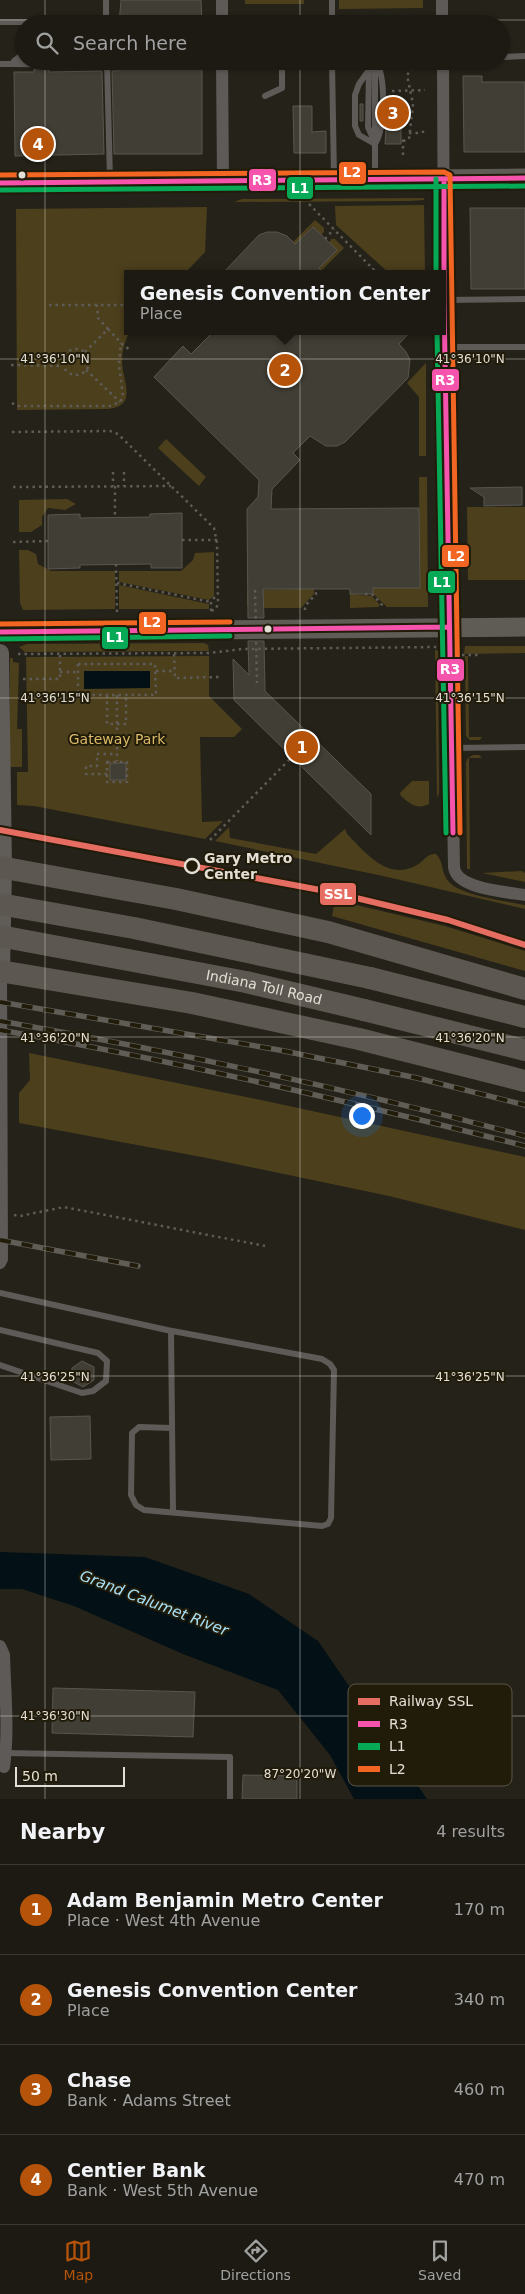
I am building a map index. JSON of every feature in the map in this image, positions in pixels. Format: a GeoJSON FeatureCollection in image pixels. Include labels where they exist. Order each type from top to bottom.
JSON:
{"type":"FeatureCollection","features":[{"type":"Feature","properties":{"kind":"highway"},"geometry":{"type":"LineString","coordinates":[[1,868],[176,899],[328,932],[525,989]]}},
{"type":"Feature","properties":{"kind":"highway"},"geometry":{"type":"LineString","coordinates":[[0,904],[134,928],[370,978],[525,1017]]}},
{"type":"Feature","properties":{"kind":"highway","name":"Indiana Toll Road"},"geometry":{"type":"LineString","coordinates":[[0,936],[236,980],[525,1050]]}},
{"type":"Feature","properties":{"kind":"highway"},"geometry":{"type":"LineString","coordinates":[[1,972],[201,1005],[359,1039],[525,1081]]}},
{"type":"Feature","properties":{"kind":"main road"},"geometry":{"type":"LineString","coordinates":[[0,183],[525,178]]}},
{"type":"Feature","properties":{"kind":"main road"},"geometry":{"type":"LineString","coordinates":[[0,632],[525,627]]}},
{"type":"Feature","properties":{"kind":"main road"},"geometry":{"type":"LineString","coordinates":[[0,653],[1,972]]}},
{"type":"Feature","properties":{"kind":"street"},"geometry":{"type":"LineString","coordinates":[[222,0],[222,15]]}},
{"type":"Feature","properties":{"kind":"street"},"geometry":{"type":"LineString","coordinates":[[442,0],[442,15]]}},
{"type":"Feature","properties":{"kind":"street"},"geometry":{"type":"LineString","coordinates":[[222,70],[223,182]]}},
{"type":"Feature","properties":{"kind":"street"},"geometry":{"type":"LineString","coordinates":[[443,70],[444,270]]}},
{"type":"Feature","properties":{"kind":"street"},"geometry":{"type":"LineString","coordinates":[[445,335],[448,627],[454,867],[456,875],[465,883],[525,895]]}},
{"type":"Feature","properties":{"kind":"street"},"geometry":{"type":"LineString","coordinates":[[0,1263],[2,1259],[1,972]]}},
{"type":"Feature","properties":{"kind":"street"},"geometry":{"type":"LineString","coordinates":[[0,1646],[4,1655],[4,1767]]}},
{"type":"Feature","properties":{"kind":"lane"},"geometry":{"type":"LineString","coordinates":[[106,0],[106,15]]}},
{"type":"Feature","properties":{"kind":"lane"},"geometry":{"type":"LineString","coordinates":[[332,0],[332,15]]}},
{"type":"Feature","properties":{"kind":"lane"},"geometry":{"type":"LineString","coordinates":[[0,22],[15,22]]}},
{"type":"Feature","properties":{"kind":"lane"},"geometry":{"type":"LineString","coordinates":[[510,57],[525,56]]}},
{"type":"Feature","properties":{"kind":"lane"},"geometry":{"type":"LineString","coordinates":[[11,64],[15,60]]}},
{"type":"Feature","properties":{"kind":"lane"},"geometry":{"type":"LineString","coordinates":[[11,64],[15,63]]}},
{"type":"Feature","properties":{"kind":"lane"},"geometry":{"type":"LineString","coordinates":[[0,64],[15,64]]}},
{"type":"Feature","properties":{"kind":"lane"},"geometry":{"type":"LineString","coordinates":[[107,70],[110,182]]}},
{"type":"Feature","properties":{"kind":"lane"},"geometry":{"type":"LineString","coordinates":[[265,96],[282,88],[282,70]]}},
{"type":"Feature","properties":{"kind":"lane"},"geometry":{"type":"LineString","coordinates":[[332,70],[334,180]]}},
{"type":"Feature","properties":{"kind":"lane"},"geometry":{"type":"LineString","coordinates":[[369,70],[368,126],[375,144]]}},
{"type":"Feature","properties":{"kind":"lane"},"geometry":{"type":"LineString","coordinates":[[369,70],[356,90],[355,126],[358,135],[375,144]]}},
{"type":"Feature","properties":{"kind":"lane"},"geometry":{"type":"LineString","coordinates":[[375,70],[375,180]]}},
{"type":"Feature","properties":{"kind":"lane"},"geometry":{"type":"LineString","coordinates":[[446,300],[525,299]]}},
{"type":"Feature","properties":{"kind":"lane"},"geometry":{"type":"LineString","coordinates":[[445,347],[525,347]]}},
{"type":"Feature","properties":{"kind":"lane"},"geometry":{"type":"LineString","coordinates":[[452,748],[525,747]]}},
{"type":"Feature","properties":{"kind":"lane"},"geometry":{"type":"LineString","coordinates":[[0,1293],[171,1331],[322,1359],[330,1364],[334,1370],[331,1518],[328,1524],[322,1526],[144,1510],[136,1505],[131,1496],[132,1433],[139,1427],[172,1428]]}},
{"type":"Feature","properties":{"kind":"lane"},"geometry":{"type":"LineString","coordinates":[[0,1330],[98,1353],[107,1361],[106,1381],[93,1391],[82,1393],[0,1364]]}},
{"type":"Feature","properties":{"kind":"lane"},"geometry":{"type":"LineString","coordinates":[[171,1331],[173,1512]]}},
{"type":"Feature","properties":{"kind":"lane"},"geometry":{"type":"LineString","coordinates":[[3,1753],[230,1757],[230,1799]]}},
{"type":"Feature","properties":{"kind":"path"},"geometry":{"type":"LineString","coordinates":[[403,155],[403,140],[409,139],[413,108],[407,75],[411,70]]}},
{"type":"Feature","properties":{"kind":"path"},"geometry":{"type":"LineString","coordinates":[[390,96],[394,90],[426,90]]}},
{"type":"Feature","properties":{"kind":"path"},"geometry":{"type":"LineString","coordinates":[[409,133],[426,130]]}},
{"type":"Feature","properties":{"kind":"path"},"geometry":{"type":"LineString","coordinates":[[309,204],[373,269]]}},
{"type":"Feature","properties":{"kind":"path"},"geometry":{"type":"LineString","coordinates":[[325,239],[334,229]]}},
{"type":"Feature","properties":{"kind":"path"},"geometry":{"type":"LineString","coordinates":[[49,305],[124,305]]}},
{"type":"Feature","properties":{"kind":"path"},"geometry":{"type":"LineString","coordinates":[[97,305],[98,318],[121,343],[131,350]]}},
{"type":"Feature","properties":{"kind":"path"},"geometry":{"type":"LineString","coordinates":[[85,352],[108,329]]}},
{"type":"Feature","properties":{"kind":"path"},"geometry":{"type":"LineString","coordinates":[[12,404],[16,406],[100,406],[114,405],[120,402],[123,396],[119,365],[121,343]]}},
{"type":"Feature","properties":{"kind":"path"},"geometry":{"type":"LineString","coordinates":[[75,348],[85,352],[89,360],[86,370],[80,374],[74,375],[66,371],[63,366],[63,358],[67,352],[75,348]]}},
{"type":"Feature","properties":{"kind":"path"},"geometry":{"type":"LineString","coordinates":[[11,365],[63,366]]}},
{"type":"Feature","properties":{"kind":"path"},"geometry":{"type":"LineString","coordinates":[[86,370],[120,402]]}},
{"type":"Feature","properties":{"kind":"path"},"geometry":{"type":"LineString","coordinates":[[12,432],[114,432],[211,524],[217,540],[218,595],[218,606],[211,611],[211,602],[218,595]]}},
{"type":"Feature","properties":{"kind":"path"},"geometry":{"type":"LineString","coordinates":[[113,472],[115,518]]}},
{"type":"Feature","properties":{"kind":"path"},"geometry":{"type":"LineString","coordinates":[[124,472],[124,486]]}},
{"type":"Feature","properties":{"kind":"path"},"geometry":{"type":"LineString","coordinates":[[13,487],[172,486]]}},
{"type":"Feature","properties":{"kind":"path"},"geometry":{"type":"LineString","coordinates":[[182,540],[217,540]]}},
{"type":"Feature","properties":{"kind":"path"},"geometry":{"type":"LineString","coordinates":[[13,542],[48,541]]}},
{"type":"Feature","properties":{"kind":"path"},"geometry":{"type":"LineString","coordinates":[[116,564],[117,613]]}},
{"type":"Feature","properties":{"kind":"path"},"geometry":{"type":"LineString","coordinates":[[117,583],[211,602]]}},
{"type":"Feature","properties":{"kind":"path"},"geometry":{"type":"LineString","coordinates":[[305,610],[305,606],[316,594],[316,589]]}},
{"type":"Feature","properties":{"kind":"path"},"geometry":{"type":"LineString","coordinates":[[255,590],[257,683]]}},
{"type":"Feature","properties":{"kind":"path"},"geometry":{"type":"LineString","coordinates":[[365,594],[373,595],[382,605],[382,609]]}},
{"type":"Feature","properties":{"kind":"path"},"geometry":{"type":"LineString","coordinates":[[18,654],[174,654],[209,653],[242,649],[436,647]]}},
{"type":"Feature","properties":{"kind":"path"},"geometry":{"type":"LineString","coordinates":[[23,679],[60,679],[60,654]]}},
{"type":"Feature","properties":{"kind":"path"},"geometry":{"type":"LineString","coordinates":[[174,654],[175,678],[219,677]]}},
{"type":"Feature","properties":{"kind":"path"},"geometry":{"type":"LineString","coordinates":[[78,664],[156,664],[156,671],[156,694],[78,695],[78,664]]}},
{"type":"Feature","properties":{"kind":"path"},"geometry":{"type":"LineString","coordinates":[[156,671],[174,671]]}},
{"type":"Feature","properties":{"kind":"path"},"geometry":{"type":"LineString","coordinates":[[60,672],[78,672]]}},
{"type":"Feature","properties":{"kind":"path"},"geometry":{"type":"LineString","coordinates":[[107,695],[108,724],[126,724],[126,695]]}},
{"type":"Feature","properties":{"kind":"path"},"geometry":{"type":"LineString","coordinates":[[117,695],[117,762]]}},
{"type":"Feature","properties":{"kind":"path"},"geometry":{"type":"LineString","coordinates":[[108,774],[86,774],[86,766],[97,766],[97,754],[117,754]]}},
{"type":"Feature","properties":{"kind":"path"},"geometry":{"type":"LineString","coordinates":[[210,840],[292,757]]}},
{"type":"Feature","properties":{"kind":"path"},"geometry":{"type":"LineString","coordinates":[[107,762],[127,762],[127,782],[108,782],[108,774],[107,762]]}},
{"type":"Feature","properties":{"kind":"path"},"geometry":{"type":"LineString","coordinates":[[1,1213],[20,1216],[64,1207],[264,1246]]}},
{"type":"Feature","properties":{"kind":"green space"},"geometry":{"type":"Polygon","coordinates":[[[245,0],[304,0],[304,4],[245,4],[245,0]]]}},
{"type":"Feature","properties":{"kind":"green space"},"geometry":{"type":"Polygon","coordinates":[[[339,0],[423,0],[423,8],[339,9],[339,0]]]}},
{"type":"Feature","properties":{"kind":"green space"},"geometry":{"type":"Polygon","coordinates":[[[424,198],[424,200],[409,201],[234,202],[242,199],[424,198]]]}},
{"type":"Feature","properties":{"kind":"green space"},"geometry":{"type":"Polygon","coordinates":[[[424,205],[425,270],[386,270],[336,225],[335,206],[424,205]]]}},
{"type":"Feature","properties":{"kind":"green space"},"geometry":{"type":"Polygon","coordinates":[[[207,207],[205,252],[188,270],[124,270],[124,335],[128,335],[124,346],[122,362],[127,392],[123,403],[117,407],[108,409],[17,410],[16,209],[207,207]]]}},
{"type":"Feature","properties":{"kind":"green space"},"geometry":{"type":"Polygon","coordinates":[[[315,220],[324,228],[324,232],[321,235],[312,227],[296,244],[293,242],[315,220]]]}},
{"type":"Feature","properties":{"kind":"green space"},"geometry":{"type":"Polygon","coordinates":[[[331,239],[335,239],[344,248],[322,270],[319,268],[331,239]]]}},
{"type":"Feature","properties":{"kind":"green space"},"geometry":{"type":"Polygon","coordinates":[[[426,363],[426,456],[419,456],[419,397],[407,383],[426,363]]]}},
{"type":"Feature","properties":{"kind":"green space"},"geometry":{"type":"Polygon","coordinates":[[[166,439],[206,477],[199,486],[158,448],[166,439]]]}},
{"type":"Feature","properties":{"kind":"green space"},"geometry":{"type":"Polygon","coordinates":[[[419,477],[427,477],[428,607],[387,607],[373,594],[373,588],[420,588],[419,477]]]}},
{"type":"Feature","properties":{"kind":"green space"},"geometry":{"type":"Polygon","coordinates":[[[67,499],[76,504],[65,510],[48,508],[42,517],[42,525],[31,532],[19,532],[19,500],[67,499]]]}},
{"type":"Feature","properties":{"kind":"green space"},"geometry":{"type":"Polygon","coordinates":[[[467,507],[525,507],[525,580],[468,580],[467,507]]]}},
{"type":"Feature","properties":{"kind":"green space"},"geometry":{"type":"Polygon","coordinates":[[[19,550],[28,550],[36,554],[38,564],[51,571],[115,571],[115,609],[23,610],[20,603],[19,550]]]}},
{"type":"Feature","properties":{"kind":"green space"},"geometry":{"type":"Polygon","coordinates":[[[214,552],[214,596],[209,600],[119,582],[119,571],[181,571],[193,560],[195,553],[214,552]]]}},
{"type":"Feature","properties":{"kind":"green space"},"geometry":{"type":"Polygon","coordinates":[[[119,585],[209,604],[209,609],[119,609],[119,585]]]}},
{"type":"Feature","properties":{"kind":"green space"},"geometry":{"type":"Polygon","coordinates":[[[314,589],[314,594],[301,608],[247,606],[247,590],[314,589]]]}},
{"type":"Feature","properties":{"kind":"green space"},"geometry":{"type":"Polygon","coordinates":[[[350,594],[372,596],[380,605],[378,607],[350,608],[350,594]]]}},
{"type":"Feature","properties":{"kind":"green space"},"geometry":{"type":"Polygon","coordinates":[[[204,643],[208,645],[209,651],[25,652],[19,647],[27,644],[204,643]]]}},
{"type":"Feature","properties":{"kind":"green space"},"geometry":{"type":"Polygon","coordinates":[[[465,646],[525,646],[525,653],[464,654],[465,646]]]}},
{"type":"Feature","properties":{"kind":"green space"},"geometry":{"type":"Polygon","coordinates":[[[435,650],[438,652],[439,793],[437,798],[435,650]]]}},
{"type":"Feature","properties":{"kind":"green space","name":"Gateway Park"},"geometry":{"type":"Polygon","coordinates":[[[209,656],[209,696],[242,729],[234,737],[200,737],[202,822],[223,821],[205,839],[34,806],[17,805],[17,772],[28,772],[26,657],[209,656]]]}},
{"type":"Feature","properties":{"kind":"green space"},"geometry":{"type":"Polygon","coordinates":[[[465,656],[468,656],[469,737],[482,737],[480,740],[470,740],[466,736],[465,656]]]}},
{"type":"Feature","properties":{"kind":"green space"},"geometry":{"type":"Polygon","coordinates":[[[10,658],[13,658],[13,662],[19,663],[17,729],[22,729],[22,767],[10,767],[10,658]]]}},
{"type":"Feature","properties":{"kind":"green space"},"geometry":{"type":"Polygon","coordinates":[[[473,755],[479,755],[482,758],[469,758],[470,869],[467,869],[466,762],[468,758],[473,755]]]}},
{"type":"Feature","properties":{"kind":"green space"},"geometry":{"type":"Polygon","coordinates":[[[412,781],[429,781],[429,804],[417,806],[401,796],[400,793],[412,781]]]}},
{"type":"Feature","properties":{"kind":"green space"},"geometry":{"type":"Polygon","coordinates":[[[229,827],[230,838],[316,854],[345,829],[347,834],[369,856],[378,863],[396,870],[417,865],[430,855],[436,854],[439,857],[446,879],[455,887],[485,897],[525,905],[525,909],[383,876],[215,841],[229,827]]]}},
{"type":"Feature","properties":{"kind":"green space"},"geometry":{"type":"Polygon","coordinates":[[[522,871],[525,873],[525,882],[482,873],[522,871]]]}},
{"type":"Feature","properties":{"kind":"green space"},"geometry":{"type":"Polygon","coordinates":[[[335,900],[445,926],[525,951],[525,971],[332,916],[335,900]]]}},
{"type":"Feature","properties":{"kind":"green space"},"geometry":{"type":"Polygon","coordinates":[[[29,1053],[261,1100],[525,1157],[525,1230],[389,1196],[207,1158],[19,1123],[19,1093],[30,1080],[29,1053]]]}},
{"type":"Feature","properties":{"kind":"water"},"geometry":{"type":"Polygon","coordinates":[[[84,671],[150,671],[150,688],[84,689],[84,671]]]}},
{"type":"Feature","properties":{"kind":"water","name":"Grand Calumet River"},"geometry":{"type":"Polygon","coordinates":[[[0,1552],[145,1557],[249,1594],[318,1641],[348,1684],[348,1786],[418,1786],[427,1799],[354,1799],[330,1755],[278,1690],[183,1654],[74,1606],[22,1589],[0,1589],[0,1552]]]}},
{"type":"Feature","properties":{"kind":"building"},"geometry":{"type":"Polygon","coordinates":[[[121,0],[201,0],[202,15],[120,15],[121,0]]]}},
{"type":"Feature","properties":{"kind":"building"},"geometry":{"type":"Polygon","coordinates":[[[34,70],[49,70],[49,72],[102,71],[104,154],[15,156],[14,72],[34,72],[34,70]]]}},
{"type":"Feature","properties":{"kind":"building"},"geometry":{"type":"Polygon","coordinates":[[[202,70],[202,154],[114,154],[112,71],[202,70]]]}},
{"type":"Feature","properties":{"kind":"building"},"geometry":{"type":"Polygon","coordinates":[[[463,76],[482,76],[482,82],[525,82],[525,152],[464,152],[463,76]]]}},
{"type":"Feature","properties":{"kind":"building"},"geometry":{"type":"Polygon","coordinates":[[[388,98],[401,98],[401,144],[385,144],[388,98]]]}},
{"type":"Feature","properties":{"kind":"building"},"geometry":{"type":"Polygon","coordinates":[[[360,104],[363,104],[363,121],[360,121],[360,104]]]}},
{"type":"Feature","properties":{"kind":"building"},"geometry":{"type":"Polygon","coordinates":[[[293,106],[312,106],[312,132],[326,131],[326,153],[294,153],[293,106]]]}},
{"type":"Feature","properties":{"kind":"building"},"geometry":{"type":"Polygon","coordinates":[[[470,208],[525,208],[525,289],[471,289],[470,208]]]}},
{"type":"Feature","properties":{"kind":"building"},"geometry":{"type":"Polygon","coordinates":[[[313,227],[337,250],[319,268],[321,270],[226,270],[259,235],[267,232],[277,232],[287,236],[295,244],[313,227]]]}},
{"type":"Feature","properties":{"kind":"building"},"geometry":{"type":"Polygon","coordinates":[[[210,335],[407,335],[399,344],[410,360],[408,378],[345,442],[337,446],[326,446],[310,436],[293,453],[300,460],[272,489],[271,509],[419,508],[420,588],[373,588],[373,594],[350,594],[350,589],[263,589],[264,618],[248,618],[247,509],[258,497],[259,480],[154,377],[183,346],[191,354],[210,335]]]}},
{"type":"Feature","properties":{"kind":"building"},"geometry":{"type":"Polygon","coordinates":[[[522,487],[522,505],[484,506],[484,497],[470,488],[522,487]]]}},
{"type":"Feature","properties":{"kind":"building"},"geometry":{"type":"Polygon","coordinates":[[[182,513],[182,568],[151,568],[151,564],[80,565],[80,568],[48,569],[48,515],[80,514],[80,518],[150,517],[150,514],[182,513]]]}},
{"type":"Feature","properties":{"kind":"building"},"geometry":{"type":"Polygon","coordinates":[[[248,641],[264,641],[265,691],[371,794],[371,835],[234,700],[233,659],[249,675],[248,641]]]}},
{"type":"Feature","properties":{"kind":"building"},"geometry":{"type":"Polygon","coordinates":[[[110,763],[126,763],[126,780],[110,780],[110,763]]]}},
{"type":"Feature","properties":{"kind":"building"},"geometry":{"type":"Polygon","coordinates":[[[82,1361],[94,1367],[94,1380],[83,1387],[72,1381],[72,1368],[82,1361]]]}},
{"type":"Feature","properties":{"kind":"building"},"geometry":{"type":"Polygon","coordinates":[[[90,1416],[91,1459],[51,1460],[50,1417],[90,1416]]]}},
{"type":"Feature","properties":{"kind":"building"},"geometry":{"type":"Polygon","coordinates":[[[53,1688],[195,1692],[193,1737],[52,1733],[53,1688]]]}},
{"type":"Feature","properties":{"kind":"building"},"geometry":{"type":"Polygon","coordinates":[[[243,1775],[297,1776],[297,1799],[242,1799],[243,1775]]]}},
{"type":"Feature","properties":{"kind":"railway"},"geometry":{"type":"LineString","coordinates":[[0,1002],[279,1050],[417,1078],[525,1105]]}},
{"type":"Feature","properties":{"kind":"railway"},"geometry":{"type":"LineString","coordinates":[[0,1021],[264,1073],[395,1103],[525,1136]]}},
{"type":"Feature","properties":{"kind":"railway"},"geometry":{"type":"LineString","coordinates":[[0,1030],[264,1083],[525,1146]]}},
{"type":"Feature","properties":{"kind":"railway"},"geometry":{"type":"LineString","coordinates":[[0,1240],[138,1266]]}},
{"type":"Feature","properties":{"kind":"rail line","name":"SSL"},"geometry":{"type":"LineString","coordinates":[[0,830],[331,892],[448,920],[525,945]]}},
{"type":"Feature","properties":{"kind":"transit line","name":"L2"},"geometry":{"type":"LineString","coordinates":[[0,175],[444,172],[450,175],[460,833]]}},
{"type":"Feature","properties":{"kind":"transit line","name":"R3"},"geometry":{"type":"LineString","coordinates":[[0,183],[525,178]]}},
{"type":"Feature","properties":{"kind":"transit line","name":"L1"},"geometry":{"type":"LineString","coordinates":[[436,179],[436,270]]}},
{"type":"Feature","properties":{"kind":"transit line","name":"R3"},"geometry":{"type":"LineString","coordinates":[[444,179],[444,270]]}},
{"type":"Feature","properties":{"kind":"transit line","name":"L1"},"geometry":{"type":"LineString","coordinates":[[0,190],[525,186]]}},
{"type":"Feature","properties":{"kind":"transit line","name":"L1"},"geometry":{"type":"LineString","coordinates":[[437,335],[446,833]]}},
{"type":"Feature","properties":{"kind":"transit line","name":"R3"},"geometry":{"type":"LineString","coordinates":[[445,335],[453,833]]}},
{"type":"Feature","properties":{"kind":"transit line","name":"L2"},"geometry":{"type":"LineString","coordinates":[[0,624],[230,622]]}},
{"type":"Feature","properties":{"kind":"transit line","name":"R3"},"geometry":{"type":"LineString","coordinates":[[0,632],[449,627]]}},
{"type":"Feature","properties":{"kind":"transit line","name":"L1"},"geometry":{"type":"LineString","coordinates":[[0,639],[230,636]]}},
{"type":"Feature","properties":{"kind":"place","name":"Chase"},"geometry":{"type":"Point","coordinates":[393,113]}},
{"type":"Feature","properties":{"kind":"place","name":"Centier Bank"},"geometry":{"type":"Point","coordinates":[38,144]}},
{"type":"Feature","properties":{"kind":"place","name":"Genesis Convention Center"},"geometry":{"type":"Point","coordinates":[285,370]}},
{"type":"Feature","properties":{"kind":"place","name":"Adam Benjamin Metro Center"},"geometry":{"type":"Point","coordinates":[302,747]}},
{"type":"Feature","properties":{"kind":"place","name":"Gary Metro Center"},"geometry":{"type":"Point","coordinates":[192,866]}}]}
